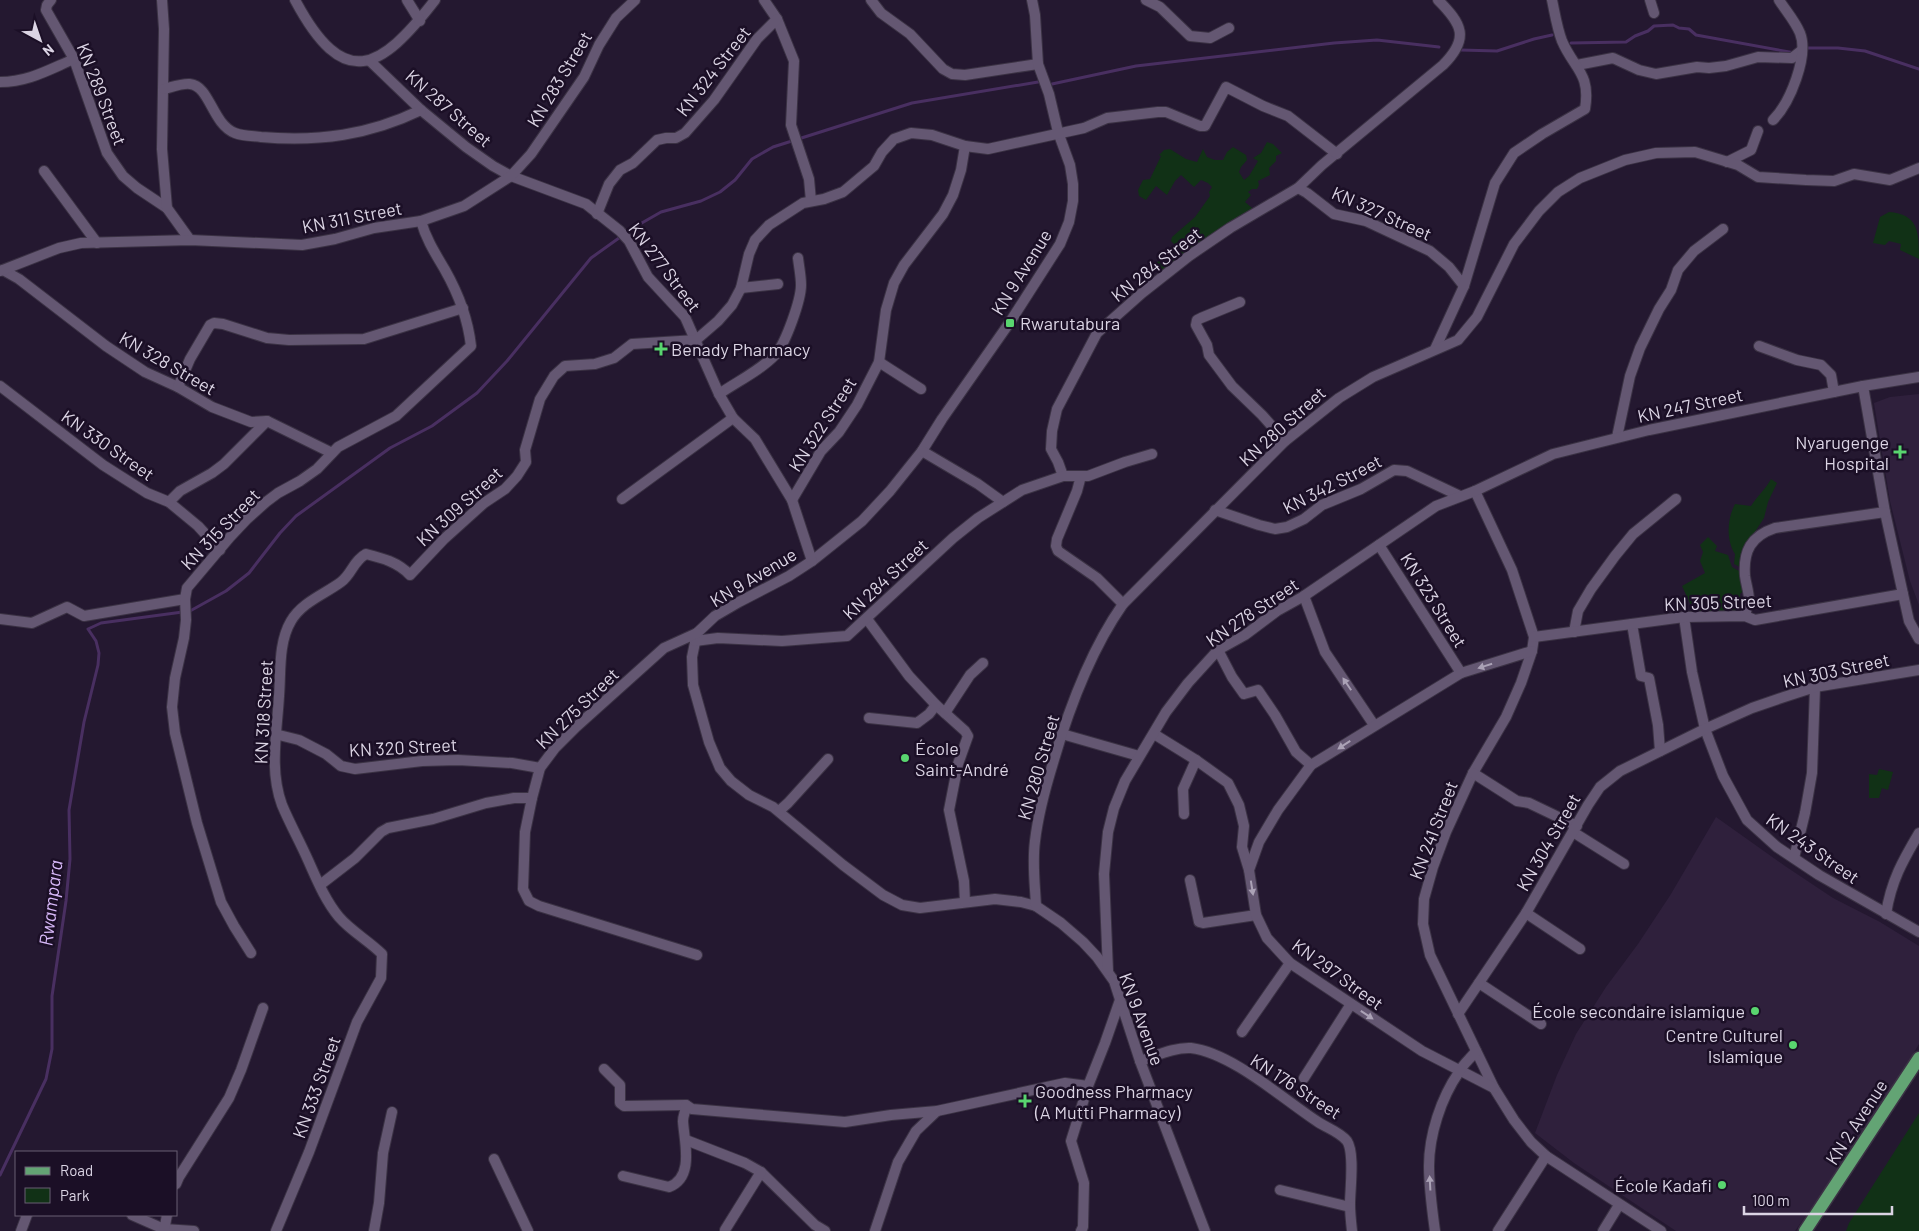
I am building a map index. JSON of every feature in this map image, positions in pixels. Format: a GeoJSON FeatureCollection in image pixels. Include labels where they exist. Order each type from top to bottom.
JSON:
{"type":"FeatureCollection","features":[{"type":"Feature","properties":{"kind":"main road","name":"KN 2 Avenue"},"geometry":{"type":"LineString","coordinates":[[1805,1231],[1919,1058]]}},
{"type":"Feature","properties":{"kind":"street","name":"KN 289 Street"},"geometry":{"type":"LineString","coordinates":[[51,0],[46,10],[74,59],[107,153],[115,166],[137,188],[168,208]]}},
{"type":"Feature","properties":{"kind":"street"},"geometry":{"type":"LineString","coordinates":[[162,0],[164,29],[162,149],[168,208],[190,240]]}},
{"type":"Feature","properties":{"kind":"street"},"geometry":{"type":"LineString","coordinates":[[295,0],[308,24],[326,47],[337,56],[346,60],[370,61],[382,56],[393,47],[420,21],[436,0]]}},
{"type":"Feature","properties":{"kind":"street"},"geometry":{"type":"LineString","coordinates":[[407,0],[420,21]]}},
{"type":"Feature","properties":{"kind":"street","name":"KN 283 Street"},"geometry":{"type":"LineString","coordinates":[[511,176],[531,154],[567,104],[584,78],[599,44],[616,18],[636,0]]}},
{"type":"Feature","properties":{"kind":"street"},"geometry":{"type":"LineString","coordinates":[[764,0],[777,19],[794,61],[791,125],[809,179],[811,201]]}},
{"type":"Feature","properties":{"kind":"street"},"geometry":{"type":"LineString","coordinates":[[871,0],[881,13],[910,34],[943,69],[952,74],[965,75],[1038,64]]}},
{"type":"Feature","properties":{"kind":"street","name":"KN 9 Avenue"},"geometry":{"type":"LineString","coordinates":[[1032,0],[1035,15],[1038,64],[1070,165],[1073,184],[1073,201],[1069,222],[1060,244],[1010,322],[922,451],[906,473],[862,521],[812,561],[789,576],[723,611],[696,637],[692,657],[693,686],[709,742],[720,768],[731,781],[779,811],[842,865],[883,895],[902,905],[920,908],[994,900],[1021,902],[1036,906],[1061,923],[1083,942],[1108,971],[1205,1231]]}},
{"type":"Feature","properties":{"kind":"street"},"geometry":{"type":"LineString","coordinates":[[1146,0],[1160,7],[1190,36],[1210,38],[1229,28]]}},
{"type":"Feature","properties":{"kind":"street","name":"KN 284 Street"},"geometry":{"type":"LineString","coordinates":[[696,637],[782,641],[847,636],[932,556],[978,518],[1022,490],[1062,476],[1058,462],[1051,449],[1053,424],[1057,409],[1097,333],[1142,293],[1189,256],[1230,228],[1298,188],[1322,165],[1453,55],[1461,41],[1459,27],[1450,12],[1438,0]]}},
{"type":"Feature","properties":{"kind":"street"},"geometry":{"type":"LineString","coordinates":[[1435,349],[1464,286],[1495,183],[1514,153],[1585,109],[1586,87],[1577,65],[1562,42],[1552,0]]}},
{"type":"Feature","properties":{"kind":"street"},"geometry":{"type":"LineString","coordinates":[[1650,0],[1654,14]]}},
{"type":"Feature","properties":{"kind":"street"},"geometry":{"type":"LineString","coordinates":[[1773,120],[1788,101],[1795,83],[1801,51],[1800,35],[1779,0]]}},
{"type":"Feature","properties":{"kind":"street","name":"KN 324 Street"},"geometry":{"type":"LineString","coordinates":[[597,214],[609,184],[620,170],[633,163],[657,140],[676,138],[685,133],[714,100],[757,39],[777,19]]}},
{"type":"Feature","properties":{"kind":"street"},"geometry":{"type":"LineString","coordinates":[[1577,65],[1613,58],[1639,70],[1656,74],[1697,67],[1726,66],[1758,57],[1792,58],[1801,51]]}},
{"type":"Feature","properties":{"kind":"street"},"geometry":{"type":"LineString","coordinates":[[0,82],[16,82],[29,79],[74,59]]}},
{"type":"Feature","properties":{"kind":"street","name":"KN 287 Street"},"geometry":{"type":"LineString","coordinates":[[370,61],[421,110],[466,147],[511,176]]}},
{"type":"Feature","properties":{"kind":"street"},"geometry":{"type":"LineString","coordinates":[[164,89],[190,84],[198,87],[203,92],[218,120],[227,129],[237,134],[274,138],[351,135],[398,122],[421,110]]}},
{"type":"Feature","properties":{"kind":"street"},"geometry":{"type":"LineString","coordinates":[[696,340],[718,321],[732,305],[741,288],[749,254],[755,240],[769,225],[803,203],[843,192],[874,166],[882,152],[894,139],[911,133],[932,135],[965,146],[988,149],[1058,132],[1084,128],[1107,118],[1158,112],[1166,112],[1200,126],[1205,126],[1226,86],[1263,106],[1288,116],[1337,154]]}},
{"type":"Feature","properties":{"kind":"street"},"geometry":{"type":"LineString","coordinates":[[1727,162],[1751,150],[1758,131]]}},
{"type":"Feature","properties":{"kind":"street","name":"KN 322 Street"},"geometry":{"type":"LineString","coordinates":[[792,500],[821,451],[839,432],[857,405],[879,362],[886,310],[894,283],[904,265],[942,214],[953,195],[961,170],[965,146]]}},
{"type":"Feature","properties":{"kind":"street","name":"KN 280 Street"},"geometry":{"type":"LineString","coordinates":[[1036,906],[1033,861],[1039,812],[1062,734],[1095,648],[1123,604],[1285,441],[1339,398],[1373,377],[1458,340],[1477,317],[1514,244],[1539,211],[1558,192],[1580,178],[1625,160],[1656,153],[1695,152],[1738,165],[1758,177],[1834,181],[1854,174],[1890,180],[1919,168]]}},
{"type":"Feature","properties":{"kind":"street"},"geometry":{"type":"LineString","coordinates":[[44,171],[98,243]]}},
{"type":"Feature","properties":{"kind":"street","name":"KN 277 Street"},"geometry":{"type":"LineString","coordinates":[[511,176],[586,204],[620,231],[629,241],[648,277],[685,317],[719,394],[733,418],[755,439],[792,500],[812,561]]}},
{"type":"Feature","properties":{"kind":"street","name":"KN 311 Street"},"geometry":{"type":"LineString","coordinates":[[2,270],[59,248],[80,243],[190,240],[302,245],[335,239],[374,228],[421,221],[464,206],[511,176]]}},
{"type":"Feature","properties":{"kind":"street","name":"KN 327 Street"},"geometry":{"type":"LineString","coordinates":[[1298,188],[1334,214],[1366,221],[1430,250],[1449,267],[1464,286]]}},
{"type":"Feature","properties":{"kind":"street","name":"KN 315 Street"},"geometry":{"type":"LineString","coordinates":[[252,953],[234,926],[222,902],[197,822],[178,750],[172,707],[175,678],[184,638],[187,588],[191,581],[246,519],[278,492],[300,481],[317,469],[332,453],[351,439],[396,416],[444,369],[460,358],[471,346],[470,333],[463,308],[448,275],[429,245],[421,221]]}},
{"type":"Feature","properties":{"kind":"street"},"geometry":{"type":"LineString","coordinates":[[1617,437],[1630,376],[1640,348],[1659,309],[1671,290],[1678,270],[1694,252],[1723,229]]}},
{"type":"Feature","properties":{"kind":"street"},"geometry":{"type":"LineString","coordinates":[[719,394],[777,353],[794,316],[801,287],[798,258]]}},
{"type":"Feature","properties":{"kind":"street","name":"KN 328 Street"},"geometry":{"type":"LineString","coordinates":[[2,270],[19,279],[34,292],[145,372],[178,387],[212,407],[251,422],[267,421],[332,453]]}},
{"type":"Feature","properties":{"kind":"street"},"geometry":{"type":"LineString","coordinates":[[741,288],[778,284]]}},
{"type":"Feature","properties":{"kind":"street"},"geometry":{"type":"LineString","coordinates":[[1240,302],[1201,318],[1196,325],[1207,345],[1209,355],[1232,386],[1285,441]]}},
{"type":"Feature","properties":{"kind":"street"},"geometry":{"type":"LineString","coordinates":[[178,387],[190,359],[210,325],[214,323],[267,338],[289,340],[364,338],[463,308]]}},
{"type":"Feature","properties":{"kind":"street","name":"KN 309 Street"},"geometry":{"type":"LineString","coordinates":[[410,574],[444,539],[484,503],[505,489],[517,476],[526,462],[525,450],[540,399],[554,376],[565,366],[595,364],[614,358],[632,344],[696,340]]}},
{"type":"Feature","properties":{"kind":"street"},"geometry":{"type":"LineString","coordinates":[[1759,346],[1797,360],[1821,365],[1831,374],[1834,392]]}},
{"type":"Feature","properties":{"kind":"street"},"geometry":{"type":"LineString","coordinates":[[879,362],[921,389]]}},
{"type":"Feature","properties":{"kind":"street","name":"KN 247 Street"},"geometry":{"type":"LineString","coordinates":[[1475,491],[1553,454],[1617,437],[1863,386],[1919,378]]}},
{"type":"Feature","properties":{"kind":"street","name":"KN 330 Street"},"geometry":{"type":"LineString","coordinates":[[0,386],[103,465],[147,493],[169,502],[198,526],[220,550]]}},
{"type":"Feature","properties":{"kind":"street"},"geometry":{"type":"LineString","coordinates":[[1863,386],[1885,512],[1903,594],[1910,621],[1919,638]]}},
{"type":"Feature","properties":{"kind":"street"},"geometry":{"type":"LineString","coordinates":[[622,499],[733,418]]}},
{"type":"Feature","properties":{"kind":"street"},"geometry":{"type":"LineString","coordinates":[[169,502],[180,490],[212,474],[267,421]]}},
{"type":"Feature","properties":{"kind":"street"},"geometry":{"type":"LineString","coordinates":[[922,451],[978,484],[1003,502]]}},
{"type":"Feature","properties":{"kind":"street"},"geometry":{"type":"LineString","coordinates":[[1062,476],[1088,476],[1152,454]]}},
{"type":"Feature","properties":{"kind":"street","name":"KN 342 Street"},"geometry":{"type":"LineString","coordinates":[[1215,510],[1275,529],[1287,527],[1304,519],[1322,505],[1361,489],[1394,470],[1406,471],[1460,496]]}},
{"type":"Feature","properties":{"kind":"street"},"geometry":{"type":"LineString","coordinates":[[1081,476],[1078,491],[1057,539],[1056,546],[1058,551],[1097,578],[1123,604]]}},
{"type":"Feature","properties":{"kind":"street","name":"KN 278 Street"},"geometry":{"type":"LineString","coordinates":[[1108,971],[1104,874],[1108,832],[1116,802],[1125,781],[1166,712],[1218,650],[1245,635],[1277,611],[1304,596],[1436,506],[1475,491]]}},
{"type":"Feature","properties":{"kind":"street","name":"KN 241 Street"},"geometry":{"type":"LineString","coordinates":[[1475,491],[1512,570],[1534,637],[1532,651],[1521,683],[1506,717],[1473,773],[1446,832],[1424,899],[1422,924],[1430,955],[1494,1088],[1514,1120],[1531,1142],[1546,1156],[1661,1231]]}},
{"type":"Feature","properties":{"kind":"street"},"geometry":{"type":"LineString","coordinates":[[1574,632],[1578,611],[1591,588],[1615,556],[1633,534],[1676,499]]}},
{"type":"Feature","properties":{"kind":"street"},"geometry":{"type":"LineString","coordinates":[[1746,616],[1749,599],[1745,560],[1748,548],[1764,532],[1775,528],[1885,512]]}},
{"type":"Feature","properties":{"kind":"street","name":"KN 323 Street"},"geometry":{"type":"LineString","coordinates":[[1379,545],[1461,673]]}},
{"type":"Feature","properties":{"kind":"street","name":"KN 318 Street"},"geometry":{"type":"LineString","coordinates":[[382,954],[371,942],[340,918],[325,898],[282,803],[275,764],[275,734],[282,651],[285,634],[291,620],[308,603],[343,582],[352,570],[354,563],[366,554],[387,560],[402,567],[410,574]]}},
{"type":"Feature","properties":{"kind":"street","name":"KN 305 Street"},"geometry":{"type":"LineString","coordinates":[[1534,637],[1684,617],[1746,616],[1755,620],[1903,594]]}},
{"type":"Feature","properties":{"kind":"street"},"geometry":{"type":"LineString","coordinates":[[1304,596],[1325,652],[1374,725]]}},
{"type":"Feature","properties":{"kind":"street"},"geometry":{"type":"LineString","coordinates":[[0,619],[32,623],[67,607],[84,616],[185,599]]}},
{"type":"Feature","properties":{"kind":"street","name":"KN 243 Street"},"geometry":{"type":"LineString","coordinates":[[1684,617],[1692,672],[1705,729],[1723,776],[1747,820],[1777,847],[1849,893],[1919,932]]}},
{"type":"Feature","properties":{"kind":"street"},"geometry":{"type":"LineString","coordinates":[[867,619],[909,676],[936,705],[966,731],[968,736],[958,764],[949,810],[964,881],[965,902]]}},
{"type":"Feature","properties":{"kind":"street"},"geometry":{"type":"LineString","coordinates":[[1632,624],[1641,676],[1650,678],[1658,725],[1660,751]]}},
{"type":"Feature","properties":{"kind":"street","name":"KN 275 Street"},"geometry":{"type":"LineString","coordinates":[[696,637],[664,648],[576,727],[555,748],[540,768],[525,832],[522,890],[529,901],[539,906],[697,955]]}},
{"type":"Feature","properties":{"kind":"street"},"geometry":{"type":"LineString","coordinates":[[1218,650],[1232,677],[1244,694],[1258,690],[1296,752],[1311,765]]}},
{"type":"Feature","properties":{"kind":"street","name":"KN 297 Street"},"geometry":{"type":"LineString","coordinates":[[1494,1088],[1422,1051],[1290,963],[1267,938],[1256,915],[1249,870],[1259,842],[1278,810],[1311,765],[1461,673],[1532,651]]}},
{"type":"Feature","properties":{"kind":"street"},"geometry":{"type":"LineString","coordinates":[[945,713],[970,674],[983,663]]}},
{"type":"Feature","properties":{"kind":"street","name":"KN 303 Street"},"geometry":{"type":"LineString","coordinates":[[1705,729],[1752,708],[1815,687],[1919,670]]}},
{"type":"Feature","properties":{"kind":"street"},"geometry":{"type":"LineString","coordinates":[[1794,858],[1812,773],[1815,687]]}},
{"type":"Feature","properties":{"kind":"street"},"geometry":{"type":"LineString","coordinates":[[869,718],[916,723],[929,714],[936,705]]}},
{"type":"Feature","properties":{"kind":"street","name":"KN 304 Street"},"geometry":{"type":"LineString","coordinates":[[1458,1014],[1526,914],[1600,787],[1620,771],[1705,729]]}},
{"type":"Feature","properties":{"kind":"street","name":"KN 320 Street"},"geometry":{"type":"LineString","coordinates":[[275,734],[299,740],[326,754],[341,766],[355,769],[422,761],[458,760],[512,763],[540,768]]}},
{"type":"Feature","properties":{"kind":"street"},"geometry":{"type":"LineString","coordinates":[[1062,734],[1139,756]]}},
{"type":"Feature","properties":{"kind":"street"},"geometry":{"type":"LineString","coordinates":[[1154,734],[1196,760],[1228,783],[1239,805],[1244,826],[1242,847],[1249,870]]}},
{"type":"Feature","properties":{"kind":"street"},"geometry":{"type":"LineString","coordinates":[[779,811],[828,759]]}},
{"type":"Feature","properties":{"kind":"street"},"geometry":{"type":"LineString","coordinates":[[1184,814],[1183,789],[1196,760]]}},
{"type":"Feature","properties":{"kind":"street"},"geometry":{"type":"LineString","coordinates":[[1473,773],[1517,801],[1529,803],[1575,829],[1624,864]]}},
{"type":"Feature","properties":{"kind":"street"},"geometry":{"type":"LineString","coordinates":[[320,885],[355,858],[381,832],[388,828],[433,819],[486,803],[514,798],[532,798]]}},
{"type":"Feature","properties":{"kind":"street"},"geometry":{"type":"LineString","coordinates":[[1886,914],[1889,892],[1899,866],[1919,832]]}},
{"type":"Feature","properties":{"kind":"street"},"geometry":{"type":"LineString","coordinates":[[1190,880],[1199,922],[1256,915]]}},
{"type":"Feature","properties":{"kind":"street"},"geometry":{"type":"LineString","coordinates":[[1526,914],[1580,950]]}},
{"type":"Feature","properties":{"kind":"street","name":"KN 333 Street"},"geometry":{"type":"LineString","coordinates":[[276,1231],[309,1152],[357,1022],[381,978],[382,954]]}},
{"type":"Feature","properties":{"kind":"street"},"geometry":{"type":"LineString","coordinates":[[1242,1032],[1290,963]]}},
{"type":"Feature","properties":{"kind":"street"},"geometry":{"type":"LineString","coordinates":[[1479,983],[1541,1024]]}},
{"type":"Feature","properties":{"kind":"street"},"geometry":{"type":"LineString","coordinates":[[1081,1231],[1083,1227],[1084,1183],[1071,1141],[1088,1086],[1120,1000]]}},
{"type":"Feature","properties":{"kind":"street"},"geometry":{"type":"LineString","coordinates":[[1304,1078],[1351,1004]]}},
{"type":"Feature","properties":{"kind":"street"},"geometry":{"type":"LineString","coordinates":[[178,1179],[229,1098],[263,1008]]}},
{"type":"Feature","properties":{"kind":"street","name":"KN 176 Street"},"geometry":{"type":"LineString","coordinates":[[1140,1061],[1172,1050],[1189,1048],[1211,1052],[1240,1068],[1322,1125],[1340,1134],[1351,1149],[1350,1207],[1352,1231]]}},
{"type":"Feature","properties":{"kind":"street"},"geometry":{"type":"LineString","coordinates":[[1435,1231],[1429,1163],[1439,1112],[1459,1071],[1476,1051]]}},
{"type":"Feature","properties":{"kind":"street"},"geometry":{"type":"LineString","coordinates":[[604,1069],[620,1085],[620,1103],[624,1106],[686,1106],[692,1109],[845,1122],[937,1111],[1065,1083],[1088,1086]]}},
{"type":"Feature","properties":{"kind":"street"},"geometry":{"type":"LineString","coordinates":[[623,1176],[669,1187],[676,1184],[682,1174],[686,1159],[683,1118],[686,1106]]}},
{"type":"Feature","properties":{"kind":"street"},"geometry":{"type":"LineString","coordinates":[[875,1231],[898,1162],[916,1131],[937,1111]]}},
{"type":"Feature","properties":{"kind":"street"},"geometry":{"type":"LineString","coordinates":[[374,1231],[379,1203],[383,1153],[392,1112]]}},
{"type":"Feature","properties":{"kind":"street"},"geometry":{"type":"LineString","coordinates":[[686,1140],[745,1163],[761,1172],[815,1225],[825,1231]]}},
{"type":"Feature","properties":{"kind":"street"},"geometry":{"type":"LineString","coordinates":[[1498,1231],[1546,1156]]}},
{"type":"Feature","properties":{"kind":"street"},"geometry":{"type":"LineString","coordinates":[[494,1159],[528,1231]]}},
{"type":"Feature","properties":{"kind":"street"},"geometry":{"type":"LineString","coordinates":[[726,1230],[761,1172]]}},
{"type":"Feature","properties":{"kind":"street"},"geometry":{"type":"LineString","coordinates":[[1280,1190],[1350,1207]]}},
{"type":"Feature","properties":{"kind":"street"},"geometry":{"type":"LineString","coordinates":[[1603,1231],[1619,1205]]}},
{"type":"Feature","properties":{"kind":"street"},"geometry":{"type":"LineString","coordinates":[[21,1231],[26,1216]]}},
{"type":"Feature","properties":{"kind":"street"},"geometry":{"type":"LineString","coordinates":[[134,1216],[164,1230],[194,1231]]}},
{"type":"Feature","properties":{"kind":"street"},"geometry":{"type":"LineString","coordinates":[[164,1230],[167,1216]]}},
{"type":"Feature","properties":{"kind":"shaded area","name":"Nyarugenge Hospital"},"geometry":{"type":"Polygon","coordinates":[[[1919,394],[1919,605],[1910,581],[1890,501],[1874,403],[1890,397],[1919,394]]]}},
{"type":"Feature","properties":{"kind":"shaded area","name":"École secondaire islamique"},"geometry":{"type":"Polygon","coordinates":[[[1716,817],[1833,898],[1880,922],[1919,946],[1919,1044],[1868,1129],[1795,1231],[1676,1231],[1574,1163],[1535,1133],[1557,1075],[1576,1034],[1606,987],[1638,944],[1671,894],[1716,817]]]}},
{"type":"Feature","properties":{"kind":"green space"},"geometry":{"type":"Polygon","coordinates":[[[1267,142],[1273,144],[1282,153],[1276,156],[1276,161],[1269,168],[1270,175],[1258,181],[1257,189],[1252,189],[1248,192],[1251,195],[1245,202],[1257,212],[1161,275],[1154,264],[1167,256],[1176,246],[1171,241],[1172,237],[1195,217],[1210,196],[1209,192],[1212,187],[1201,180],[1194,187],[1181,175],[1167,195],[1156,186],[1146,200],[1139,196],[1138,190],[1143,180],[1150,179],[1161,156],[1159,155],[1164,150],[1170,149],[1186,159],[1197,162],[1203,149],[1207,157],[1223,160],[1227,152],[1233,147],[1246,155],[1247,160],[1239,172],[1244,180],[1249,176],[1258,161],[1253,158],[1261,153],[1267,142]]]}},
{"type":"Feature","properties":{"kind":"green space"},"geometry":{"type":"Polygon","coordinates":[[[1889,212],[1899,214],[1912,221],[1919,241],[1919,259],[1900,250],[1901,244],[1889,241],[1885,245],[1873,243],[1880,217],[1889,212]]]}},
{"type":"Feature","properties":{"kind":"green space"},"geometry":{"type":"Polygon","coordinates":[[[1771,479],[1777,483],[1768,502],[1764,518],[1743,550],[1740,567],[1734,564],[1735,554],[1729,536],[1732,510],[1735,504],[1751,506],[1771,479]]]}},
{"type":"Feature","properties":{"kind":"green space"},"geometry":{"type":"Polygon","coordinates":[[[1708,537],[1717,546],[1715,551],[1728,555],[1732,567],[1741,572],[1743,591],[1740,594],[1742,610],[1694,612],[1682,586],[1705,573],[1700,561],[1703,552],[1700,545],[1708,537]]]}},
{"type":"Feature","properties":{"kind":"green space"},"geometry":{"type":"Polygon","coordinates":[[[1879,769],[1893,772],[1888,790],[1882,788],[1879,798],[1869,798],[1869,774],[1877,775],[1879,769]]]}},
{"type":"Feature","properties":{"kind":"green space"},"geometry":{"type":"Polygon","coordinates":[[[1919,1113],[1919,1231],[1846,1231],[1849,1223],[1919,1113]]]}},
{"type":"Feature","properties":{"kind":"waterway"},"geometry":{"type":"LineString","coordinates":[[1571,43],[1626,42],[1654,26],[1673,25],[1689,29],[1696,35],[1795,53]]}},
{"type":"Feature","properties":{"kind":"waterway"},"geometry":{"type":"LineString","coordinates":[[1461,50],[1497,51],[1552,35]]}},
{"type":"Feature","properties":{"kind":"waterway"},"geometry":{"type":"LineString","coordinates":[[1052,84],[1136,66],[1334,43],[1377,40],[1439,47]]}},
{"type":"Feature","properties":{"kind":"waterway"},"geometry":{"type":"LineString","coordinates":[[1805,48],[1838,48],[1865,51],[1919,69]]}},
{"type":"Feature","properties":{"kind":"waterway","name":"Rwampara"},"geometry":{"type":"LineString","coordinates":[[0,1175],[46,1079],[52,1049],[52,996],[66,901],[70,859],[69,810],[84,722],[98,665],[99,653],[96,641],[88,629],[101,623],[190,611],[226,591],[249,573],[280,533],[296,516],[390,448],[432,426],[477,393],[507,361],[591,258],[633,228],[661,212],[701,201],[720,192],[735,180],[752,159],[773,147],[912,103],[1038,82]]}},
{"type":"Feature","properties":{"kind":"place","name":"Rwarutabura"},"geometry":{"type":"Point","coordinates":[1010,323]}},
{"type":"Feature","properties":{"kind":"place","name":"Benady Pharmacy"},"geometry":{"type":"Point","coordinates":[661,349]}},
{"type":"Feature","properties":{"kind":"place","name":"Nyarugenge Hospital"},"geometry":{"type":"Point","coordinates":[1900,452]}},
{"type":"Feature","properties":{"kind":"place","name":"École Saint-André"},"geometry":{"type":"Point","coordinates":[905,758]}},
{"type":"Feature","properties":{"kind":"place","name":"École secondaire islamique"},"geometry":{"type":"Point","coordinates":[1755,1011]}},
{"type":"Feature","properties":{"kind":"place","name":"Centre Culturel Islamique"},"geometry":{"type":"Point","coordinates":[1793,1045]}},
{"type":"Feature","properties":{"kind":"place","name":"Goodness Pharmacy (A Mutti Pharmacy)"},"geometry":{"type":"Point","coordinates":[1025,1101]}},
{"type":"Feature","properties":{"kind":"place","name":"École Kadafi"},"geometry":{"type":"Point","coordinates":[1722,1185]}}]}
